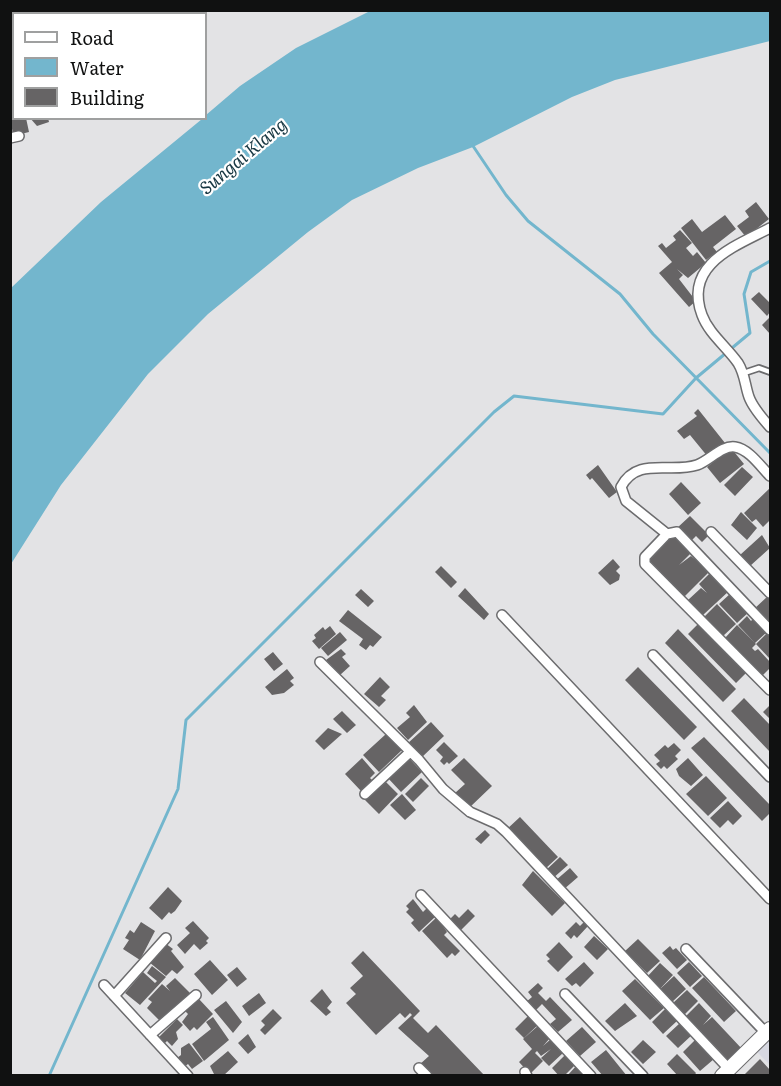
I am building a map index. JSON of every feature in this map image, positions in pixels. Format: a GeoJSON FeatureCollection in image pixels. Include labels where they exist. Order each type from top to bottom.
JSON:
{"type":"FeatureCollection","features":[{"type":"Feature","properties":{"kind":"street"},"geometry":{"type":"LineString","coordinates":[[769,424],[750,400],[744,373],[737,361],[717,339],[702,315],[699,287],[704,274],[716,257],[771,228]]}},
{"type":"Feature","properties":{"kind":"street"},"geometry":{"type":"LineString","coordinates":[[771,476],[752,457],[737,447],[728,447],[693,466],[644,468],[626,476],[621,487],[626,501],[671,532],[771,630]]}},
{"type":"Feature","properties":{"kind":"street"},"geometry":{"type":"LineString","coordinates":[[671,532],[645,557],[645,564],[771,690]]}},
{"type":"Feature","properties":{"kind":"street"},"geometry":{"type":"LineString","coordinates":[[711,532],[771,593]]}},
{"type":"Feature","properties":{"kind":"street"},"geometry":{"type":"LineString","coordinates":[[502,615],[771,899]]}},
{"type":"Feature","properties":{"kind":"street"},"geometry":{"type":"LineString","coordinates":[[653,655],[771,777]]}},
{"type":"Feature","properties":{"kind":"street"},"geometry":{"type":"LineString","coordinates":[[320,662],[452,796],[470,812],[497,824],[506,832],[726,1072],[768,1031],[686,949]]}},
{"type":"Feature","properties":{"kind":"street"},"geometry":{"type":"LineString","coordinates":[[365,794],[410,752]]}},
{"type":"Feature","properties":{"kind":"street"},"geometry":{"type":"LineString","coordinates":[[421,895],[591,1076]]}},
{"type":"Feature","properties":{"kind":"street"},"geometry":{"type":"LineString","coordinates":[[114,996],[166,938]]}},
{"type":"Feature","properties":{"kind":"street"},"geometry":{"type":"LineString","coordinates":[[104,985],[188,1076]]}},
{"type":"Feature","properties":{"kind":"street"},"geometry":{"type":"LineString","coordinates":[[565,994],[643,1076]]}},
{"type":"Feature","properties":{"kind":"street"},"geometry":{"type":"LineString","coordinates":[[150,1035],[196,995]]}},
{"type":"Feature","properties":{"kind":"lane"},"geometry":{"type":"LineString","coordinates":[[744,373],[759,368],[771,372]]}},
{"type":"Feature","properties":{"kind":"shaded area"},"geometry":{"type":"Polygon","coordinates":[[[770,1037],[770,1065],[756,1051],[770,1037]]]}},
{"type":"Feature","properties":{"kind":"water","name":"Sungai Klang"},"geometry":{"type":"Polygon","coordinates":[[[372,10],[770,11],[770,41],[615,80],[572,97],[473,147],[418,168],[352,200],[308,232],[208,314],[148,374],[61,485],[11,564],[11,288],[101,202],[201,120],[207,120],[207,114],[240,86],[296,48],[372,10]]]}},
{"type":"Feature","properties":{"kind":"building"},"geometry":{"type":"Polygon","coordinates":[[[15,10],[114,10],[115,12],[16,12],[15,10]]]}},
{"type":"Feature","properties":{"kind":"building"},"geometry":{"type":"Polygon","coordinates":[[[10,114],[12,114],[12,120],[26,120],[29,132],[13,136],[10,114]]]}},
{"type":"Feature","properties":{"kind":"building"},"geometry":{"type":"Polygon","coordinates":[[[32,120],[48,120],[49,122],[37,126],[32,120]]]}},
{"type":"Feature","properties":{"kind":"building"},"geometry":{"type":"Polygon","coordinates":[[[756,202],[769,219],[746,237],[737,226],[749,217],[745,211],[756,202]]]}},
{"type":"Feature","properties":{"kind":"building"},"geometry":{"type":"Polygon","coordinates":[[[725,215],[736,229],[713,247],[717,252],[706,260],[681,228],[692,219],[702,232],[725,215]]]}},
{"type":"Feature","properties":{"kind":"building"},"geometry":{"type":"Polygon","coordinates":[[[680,230],[692,243],[686,248],[693,256],[697,252],[706,263],[688,278],[677,269],[683,275],[679,279],[696,301],[689,307],[659,273],[672,262],[658,246],[662,243],[666,248],[676,240],[673,236],[680,230]]]}},
{"type":"Feature","properties":{"kind":"building"},"geometry":{"type":"Polygon","coordinates":[[[759,292],[770,303],[770,312],[767,316],[751,299],[759,292]]]}},
{"type":"Feature","properties":{"kind":"building"},"geometry":{"type":"Polygon","coordinates":[[[770,317],[770,334],[762,325],[770,317]]]}},
{"type":"Feature","properties":{"kind":"building"},"geometry":{"type":"Polygon","coordinates":[[[698,409],[725,443],[708,457],[690,435],[684,439],[677,431],[697,416],[694,413],[698,409]]]}},
{"type":"Feature","properties":{"kind":"building"},"geometry":{"type":"Polygon","coordinates":[[[731,448],[744,464],[720,483],[707,467],[731,448]]]}},
{"type":"Feature","properties":{"kind":"building"},"geometry":{"type":"Polygon","coordinates":[[[598,465],[617,492],[609,498],[592,478],[590,480],[586,475],[598,465]]]}},
{"type":"Feature","properties":{"kind":"building"},"geometry":{"type":"Polygon","coordinates":[[[742,467],[753,477],[735,496],[724,485],[742,467]]]}},
{"type":"Feature","properties":{"kind":"building"},"geometry":{"type":"Polygon","coordinates":[[[681,482],[701,503],[688,515],[669,494],[681,482]]]}},
{"type":"Feature","properties":{"kind":"building"},"geometry":{"type":"Polygon","coordinates":[[[770,488],[770,520],[763,527],[756,519],[752,522],[744,513],[770,488]]]}},
{"type":"Feature","properties":{"kind":"building"},"geometry":{"type":"Polygon","coordinates":[[[741,512],[757,528],[747,540],[731,525],[741,512]]]}},
{"type":"Feature","properties":{"kind":"building"},"geometry":{"type":"Polygon","coordinates":[[[690,516],[709,535],[702,542],[696,536],[691,541],[677,528],[690,516]]]}},
{"type":"Feature","properties":{"kind":"building"},"geometry":{"type":"Polygon","coordinates":[[[672,532],[692,552],[679,565],[691,556],[710,571],[684,597],[648,559],[672,532]]]}},
{"type":"Feature","properties":{"kind":"building"},"geometry":{"type":"Polygon","coordinates":[[[762,535],[770,548],[750,566],[740,555],[762,535]]]}},
{"type":"Feature","properties":{"kind":"building"},"geometry":{"type":"Polygon","coordinates":[[[613,559],[620,567],[616,571],[620,575],[619,580],[610,585],[598,573],[613,559]]]}},
{"type":"Feature","properties":{"kind":"building"},"geometry":{"type":"Polygon","coordinates":[[[441,566],[457,582],[451,588],[435,572],[441,566]]]}},
{"type":"Feature","properties":{"kind":"building"},"geometry":{"type":"Polygon","coordinates":[[[711,572],[729,591],[703,615],[688,600],[701,588],[707,593],[699,584],[711,572]]]}},
{"type":"Feature","properties":{"kind":"building"},"geometry":{"type":"Polygon","coordinates":[[[465,588],[489,614],[484,620],[458,596],[465,588]]]}},
{"type":"Feature","properties":{"kind":"building"},"geometry":{"type":"Polygon","coordinates":[[[361,589],[374,601],[368,607],[355,595],[361,589]]]}},
{"type":"Feature","properties":{"kind":"building"},"geometry":{"type":"Polygon","coordinates":[[[731,593],[749,612],[737,623],[719,604],[731,593]]]}},
{"type":"Feature","properties":{"kind":"building"},"geometry":{"type":"Polygon","coordinates":[[[768,596],[770,599],[770,626],[754,609],[768,596]]]}},
{"type":"Feature","properties":{"kind":"building"},"geometry":{"type":"Polygon","coordinates":[[[717,604],[736,624],[723,636],[704,617],[717,604]]]}},
{"type":"Feature","properties":{"kind":"building"},"geometry":{"type":"Polygon","coordinates":[[[348,610],[382,637],[373,647],[370,645],[366,650],[359,645],[363,639],[339,621],[348,610]]]}},
{"type":"Feature","properties":{"kind":"building"},"geometry":{"type":"Polygon","coordinates":[[[747,616],[751,621],[755,617],[768,631],[755,643],[738,625],[747,616]]]}},
{"type":"Feature","properties":{"kind":"building"},"geometry":{"type":"Polygon","coordinates":[[[701,621],[749,670],[736,683],[688,634],[701,621]]]}},
{"type":"Feature","properties":{"kind":"building"},"geometry":{"type":"Polygon","coordinates":[[[737,625],[756,644],[752,648],[755,651],[758,649],[770,662],[770,668],[762,676],[725,638],[737,625]]]}},
{"type":"Feature","properties":{"kind":"building"},"geometry":{"type":"Polygon","coordinates":[[[330,626],[336,634],[319,649],[312,641],[316,638],[314,635],[323,627],[325,630],[330,626]]]}},
{"type":"Feature","properties":{"kind":"building"},"geometry":{"type":"Polygon","coordinates":[[[678,629],[736,689],[723,702],[665,643],[678,629]]]}},
{"type":"Feature","properties":{"kind":"building"},"geometry":{"type":"Polygon","coordinates":[[[340,632],[347,640],[328,656],[321,648],[340,632]]]}},
{"type":"Feature","properties":{"kind":"building"},"geometry":{"type":"Polygon","coordinates":[[[767,633],[770,636],[770,659],[756,644],[767,633]]]}},
{"type":"Feature","properties":{"kind":"building"},"geometry":{"type":"Polygon","coordinates":[[[341,649],[346,654],[342,657],[350,666],[340,675],[326,660],[341,649]]]}},
{"type":"Feature","properties":{"kind":"building"},"geometry":{"type":"Polygon","coordinates":[[[273,652],[283,664],[274,671],[264,659],[273,652]]]}},
{"type":"Feature","properties":{"kind":"building"},"geometry":{"type":"Polygon","coordinates":[[[638,667],[697,727],[684,740],[625,680],[638,667]]]}},
{"type":"Feature","properties":{"kind":"building"},"geometry":{"type":"Polygon","coordinates":[[[287,669],[294,678],[290,681],[294,685],[284,693],[272,695],[265,687],[287,669]]]}},
{"type":"Feature","properties":{"kind":"building"},"geometry":{"type":"Polygon","coordinates":[[[380,677],[390,687],[381,696],[386,700],[379,707],[364,694],[380,677]]]}},
{"type":"Feature","properties":{"kind":"building"},"geometry":{"type":"Polygon","coordinates":[[[744,698],[770,725],[770,752],[731,711],[744,698]]]}},
{"type":"Feature","properties":{"kind":"building"},"geometry":{"type":"Polygon","coordinates":[[[414,705],[427,722],[408,740],[397,728],[410,717],[406,713],[414,705]]]}},
{"type":"Feature","properties":{"kind":"building"},"geometry":{"type":"Polygon","coordinates":[[[770,705],[770,717],[769,718],[763,712],[770,705]]]}},
{"type":"Feature","properties":{"kind":"building"},"geometry":{"type":"Polygon","coordinates":[[[342,711],[356,725],[347,733],[333,719],[342,711]]]}},
{"type":"Feature","properties":{"kind":"building"},"geometry":{"type":"Polygon","coordinates":[[[431,722],[444,736],[420,759],[407,744],[431,722]]]}},
{"type":"Feature","properties":{"kind":"building"},"geometry":{"type":"Polygon","coordinates":[[[328,728],[342,734],[324,750],[315,741],[328,728]]]}},
{"type":"Feature","properties":{"kind":"building"},"geometry":{"type":"Polygon","coordinates":[[[386,734],[402,750],[379,772],[363,755],[386,734]]]}},
{"type":"Feature","properties":{"kind":"building"},"geometry":{"type":"Polygon","coordinates":[[[704,737],[770,805],[770,813],[762,821],[691,748],[704,737]]]}},
{"type":"Feature","properties":{"kind":"building"},"geometry":{"type":"Polygon","coordinates":[[[444,742],[458,756],[449,764],[447,762],[444,765],[440,761],[443,757],[436,750],[444,742]]]}},
{"type":"Feature","properties":{"kind":"building"},"geometry":{"type":"Polygon","coordinates":[[[674,743],[681,750],[675,756],[678,759],[667,769],[664,766],[661,769],[656,764],[660,761],[654,755],[665,745],[668,748],[674,743]]]}},
{"type":"Feature","properties":{"kind":"building"},"geometry":{"type":"Polygon","coordinates":[[[407,756],[422,772],[401,792],[386,776],[407,756]]]}},
{"type":"Feature","properties":{"kind":"building"},"geometry":{"type":"Polygon","coordinates":[[[362,758],[375,773],[370,778],[372,780],[361,791],[345,774],[362,758]]]}},
{"type":"Feature","properties":{"kind":"building"},"geometry":{"type":"Polygon","coordinates":[[[464,758],[492,786],[469,808],[455,793],[465,784],[451,770],[464,758]]]}},
{"type":"Feature","properties":{"kind":"building"},"geometry":{"type":"Polygon","coordinates":[[[688,758],[703,775],[691,786],[679,776],[676,769],[688,758]]]}},
{"type":"Feature","properties":{"kind":"building"},"geometry":{"type":"Polygon","coordinates":[[[706,776],[727,798],[708,816],[686,794],[706,776]]]}},
{"type":"Feature","properties":{"kind":"building"},"geometry":{"type":"Polygon","coordinates":[[[421,778],[429,786],[413,802],[405,794],[421,778]]]}},
{"type":"Feature","properties":{"kind":"building"},"geometry":{"type":"Polygon","coordinates":[[[385,781],[398,794],[379,814],[365,800],[372,794],[369,791],[385,781]]]}},
{"type":"Feature","properties":{"kind":"building"},"geometry":{"type":"Polygon","coordinates":[[[402,794],[416,810],[405,820],[390,805],[402,794]]]}},
{"type":"Feature","properties":{"kind":"building"},"geometry":{"type":"Polygon","coordinates":[[[728,801],[742,816],[733,825],[728,820],[720,828],[710,818],[728,801]]]}},
{"type":"Feature","properties":{"kind":"building"},"geometry":{"type":"Polygon","coordinates":[[[520,817],[558,857],[545,869],[506,830],[520,817]]]}},
{"type":"Feature","properties":{"kind":"building"},"geometry":{"type":"Polygon","coordinates":[[[485,830],[490,835],[481,844],[475,839],[485,830]]]}},
{"type":"Feature","properties":{"kind":"building"},"geometry":{"type":"Polygon","coordinates":[[[560,857],[568,865],[552,879],[545,871],[560,857]]]}},
{"type":"Feature","properties":{"kind":"building"},"geometry":{"type":"Polygon","coordinates":[[[570,868],[578,877],[563,890],[555,881],[570,868]]]}},
{"type":"Feature","properties":{"kind":"building"},"geometry":{"type":"Polygon","coordinates":[[[533,871],[565,903],[552,916],[522,885],[533,871]]]}},
{"type":"Feature","properties":{"kind":"building"},"geometry":{"type":"Polygon","coordinates":[[[168,887],[182,901],[175,911],[171,914],[169,912],[162,920],[149,908],[168,887]]]}},
{"type":"Feature","properties":{"kind":"building"},"geometry":{"type":"Polygon","coordinates":[[[413,899],[423,912],[427,908],[435,917],[419,932],[411,923],[414,920],[406,912],[409,909],[406,906],[413,899]]]}},
{"type":"Feature","properties":{"kind":"building"},"geometry":{"type":"Polygon","coordinates":[[[468,909],[475,916],[461,930],[450,919],[455,914],[459,918],[468,909]]]}},
{"type":"Feature","properties":{"kind":"building"},"geometry":{"type":"Polygon","coordinates":[[[437,917],[447,932],[444,935],[460,951],[455,956],[452,953],[447,958],[422,931],[437,917]]]}},
{"type":"Feature","properties":{"kind":"building"},"geometry":{"type":"Polygon","coordinates":[[[193,921],[209,938],[206,941],[208,943],[200,950],[194,944],[185,954],[177,945],[190,933],[185,928],[193,921]]]}},
{"type":"Feature","properties":{"kind":"building"},"geometry":{"type":"Polygon","coordinates":[[[141,922],[155,931],[140,960],[123,949],[129,940],[125,938],[130,930],[134,933],[141,922]]]}},
{"type":"Feature","properties":{"kind":"building"},"geometry":{"type":"Polygon","coordinates":[[[576,922],[580,926],[584,922],[588,926],[577,938],[574,935],[571,939],[565,933],[576,922]]]}},
{"type":"Feature","properties":{"kind":"building"},"geometry":{"type":"Polygon","coordinates":[[[594,936],[608,949],[597,960],[584,947],[594,936]]]}},
{"type":"Feature","properties":{"kind":"building"},"geometry":{"type":"Polygon","coordinates":[[[638,939],[660,961],[647,973],[625,951],[638,939]]]}},
{"type":"Feature","properties":{"kind":"building"},"geometry":{"type":"Polygon","coordinates":[[[559,942],[573,957],[558,972],[547,961],[550,959],[546,955],[559,942]]]}},
{"type":"Feature","properties":{"kind":"building"},"geometry":{"type":"Polygon","coordinates":[[[165,943],[173,949],[171,951],[184,967],[177,974],[172,970],[166,976],[149,962],[165,943]]]}},
{"type":"Feature","properties":{"kind":"building"},"geometry":{"type":"Polygon","coordinates":[[[670,946],[673,950],[676,948],[687,960],[677,969],[662,953],[670,946]]]}},
{"type":"Feature","properties":{"kind":"building"},"geometry":{"type":"Polygon","coordinates":[[[363,951],[420,1011],[413,1018],[428,1033],[436,1025],[485,1076],[429,1076],[419,1065],[429,1056],[398,1028],[412,1015],[410,1013],[405,1018],[400,1013],[376,1035],[346,1003],[356,994],[350,988],[363,976],[351,963],[363,951]]]}},
{"type":"Feature","properties":{"kind":"building"},"geometry":{"type":"Polygon","coordinates":[[[210,960],[228,980],[212,995],[194,974],[210,960]]]}},
{"type":"Feature","properties":{"kind":"building"},"geometry":{"type":"Polygon","coordinates":[[[584,962],[594,973],[580,987],[576,983],[572,986],[565,979],[584,962]]]}},
{"type":"Feature","properties":{"kind":"building"},"geometry":{"type":"Polygon","coordinates":[[[689,962],[702,976],[690,987],[677,973],[689,962]]]}},
{"type":"Feature","properties":{"kind":"building"},"geometry":{"type":"Polygon","coordinates":[[[660,963],[673,975],[659,990],[646,978],[660,963]]]}},
{"type":"Feature","properties":{"kind":"building"},"geometry":{"type":"Polygon","coordinates":[[[152,966],[166,977],[140,1005],[125,993],[143,972],[155,983],[157,981],[147,973],[152,966]]]}},
{"type":"Feature","properties":{"kind":"building"},"geometry":{"type":"Polygon","coordinates":[[[237,967],[247,979],[237,987],[227,975],[237,967]]]}},
{"type":"Feature","properties":{"kind":"building"},"geometry":{"type":"Polygon","coordinates":[[[674,976],[686,989],[671,1003],[659,990],[674,976]]]}},
{"type":"Feature","properties":{"kind":"building"},"geometry":{"type":"Polygon","coordinates":[[[704,977],[736,1011],[724,1022],[692,988],[704,977]]]}},
{"type":"Feature","properties":{"kind":"building"},"geometry":{"type":"Polygon","coordinates":[[[175,978],[191,994],[161,1022],[147,1008],[152,1002],[148,999],[162,984],[170,991],[166,986],[175,978]]]}},
{"type":"Feature","properties":{"kind":"building"},"geometry":{"type":"Polygon","coordinates":[[[635,979],[664,1008],[650,1020],[622,991],[635,979]]]}},
{"type":"Feature","properties":{"kind":"building"},"geometry":{"type":"Polygon","coordinates":[[[538,983],[543,988],[538,993],[546,1001],[550,997],[572,1020],[558,1032],[550,1024],[556,1019],[542,1004],[535,1011],[526,1002],[532,997],[528,992],[538,983]]]}},
{"type":"Feature","properties":{"kind":"building"},"geometry":{"type":"Polygon","coordinates":[[[322,989],[332,1002],[327,1008],[331,1012],[326,1016],[310,1001],[322,989]]]}},
{"type":"Feature","properties":{"kind":"building"},"geometry":{"type":"Polygon","coordinates":[[[687,990],[698,1001],[684,1015],[673,1003],[687,990]]]}},
{"type":"Feature","properties":{"kind":"building"},"geometry":{"type":"Polygon","coordinates":[[[259,993],[266,1003],[249,1016],[242,1006],[259,993]]]}},
{"type":"Feature","properties":{"kind":"building"},"geometry":{"type":"Polygon","coordinates":[[[198,998],[213,1014],[197,1030],[194,1027],[190,1031],[182,1022],[188,1014],[184,1010],[198,998]]]}},
{"type":"Feature","properties":{"kind":"building"},"geometry":{"type":"Polygon","coordinates":[[[226,1001],[242,1022],[233,1033],[214,1010],[226,1001]]]}},
{"type":"Feature","properties":{"kind":"building"},"geometry":{"type":"Polygon","coordinates":[[[625,1003],[637,1016],[615,1031],[605,1021],[625,1003]]]}},
{"type":"Feature","properties":{"kind":"building"},"geometry":{"type":"Polygon","coordinates":[[[699,1003],[711,1016],[703,1025],[712,1017],[743,1050],[730,1062],[686,1016],[699,1003]]]}},
{"type":"Feature","properties":{"kind":"building"},"geometry":{"type":"Polygon","coordinates":[[[273,1009],[282,1018],[265,1035],[260,1030],[265,1025],[261,1021],[273,1009]]]}},
{"type":"Feature","properties":{"kind":"building"},"geometry":{"type":"Polygon","coordinates":[[[665,1009],[677,1021],[663,1034],[652,1022],[665,1009]]]}},
{"type":"Feature","properties":{"kind":"building"},"geometry":{"type":"Polygon","coordinates":[[[530,1014],[539,1024],[524,1038],[515,1029],[530,1014]]]}},
{"type":"Feature","properties":{"kind":"building"},"geometry":{"type":"Polygon","coordinates":[[[213,1017],[229,1040],[204,1061],[192,1044],[211,1029],[206,1022],[213,1017]]]}},
{"type":"Feature","properties":{"kind":"building"},"geometry":{"type":"Polygon","coordinates":[[[177,1019],[183,1025],[176,1032],[178,1039],[172,1046],[159,1037],[177,1019]]]}},
{"type":"Feature","properties":{"kind":"building"},"geometry":{"type":"Polygon","coordinates":[[[680,1023],[692,1035],[678,1048],[666,1036],[680,1023]]]}},
{"type":"Feature","properties":{"kind":"building"},"geometry":{"type":"Polygon","coordinates":[[[539,1025],[551,1037],[543,1046],[551,1039],[563,1053],[549,1066],[541,1058],[551,1049],[541,1056],[537,1051],[535,1053],[543,1061],[530,1074],[519,1062],[532,1049],[523,1039],[539,1025]]]}},
{"type":"Feature","properties":{"kind":"building"},"geometry":{"type":"Polygon","coordinates":[[[582,1027],[596,1042],[580,1056],[566,1041],[582,1027]]]}},
{"type":"Feature","properties":{"kind":"building"},"geometry":{"type":"Polygon","coordinates":[[[248,1034],[256,1047],[248,1054],[238,1043],[248,1034]]]}},
{"type":"Feature","properties":{"kind":"building"},"geometry":{"type":"Polygon","coordinates":[[[696,1039],[714,1059],[700,1071],[683,1052],[696,1039]]]}},
{"type":"Feature","properties":{"kind":"building"},"geometry":{"type":"Polygon","coordinates":[[[643,1040],[656,1052],[643,1064],[631,1052],[643,1040]]]}},
{"type":"Feature","properties":{"kind":"building"},"geometry":{"type":"Polygon","coordinates":[[[189,1043],[203,1061],[192,1069],[188,1064],[184,1067],[177,1058],[181,1055],[181,1048],[189,1043]]]}},
{"type":"Feature","properties":{"kind":"building"},"geometry":{"type":"Polygon","coordinates":[[[606,1050],[627,1076],[603,1076],[591,1062],[606,1050]]]}},
{"type":"Feature","properties":{"kind":"building"},"geometry":{"type":"Polygon","coordinates":[[[228,1051],[238,1062],[223,1076],[215,1076],[210,1066],[228,1051]]]}},
{"type":"Feature","properties":{"kind":"building"},"geometry":{"type":"Polygon","coordinates":[[[677,1054],[696,1073],[694,1076],[678,1076],[667,1064],[677,1054]]]}},
{"type":"Feature","properties":{"kind":"building"},"geometry":{"type":"Polygon","coordinates":[[[565,1055],[575,1065],[564,1076],[559,1076],[552,1068],[565,1055]]]}},
{"type":"Feature","properties":{"kind":"building"},"geometry":{"type":"Polygon","coordinates":[[[760,1059],[770,1070],[770,1076],[743,1076],[760,1059]]]}},
{"type":"Feature","properties":{"kind":"building"},"geometry":{"type":"Polygon","coordinates":[[[577,1065],[585,1076],[567,1076],[577,1065]]]}},
{"type":"Feature","properties":{"kind":"waterway"},"geometry":{"type":"LineString","coordinates":[[471,143],[506,195],[528,221],[620,294],[653,334],[770,453]]}},
{"type":"Feature","properties":{"kind":"waterway"},"geometry":{"type":"LineString","coordinates":[[49,1076],[178,789],[186,720],[494,412],[514,396],[663,414],[696,378],[750,333],[744,294],[751,272],[770,261]]}}]}
